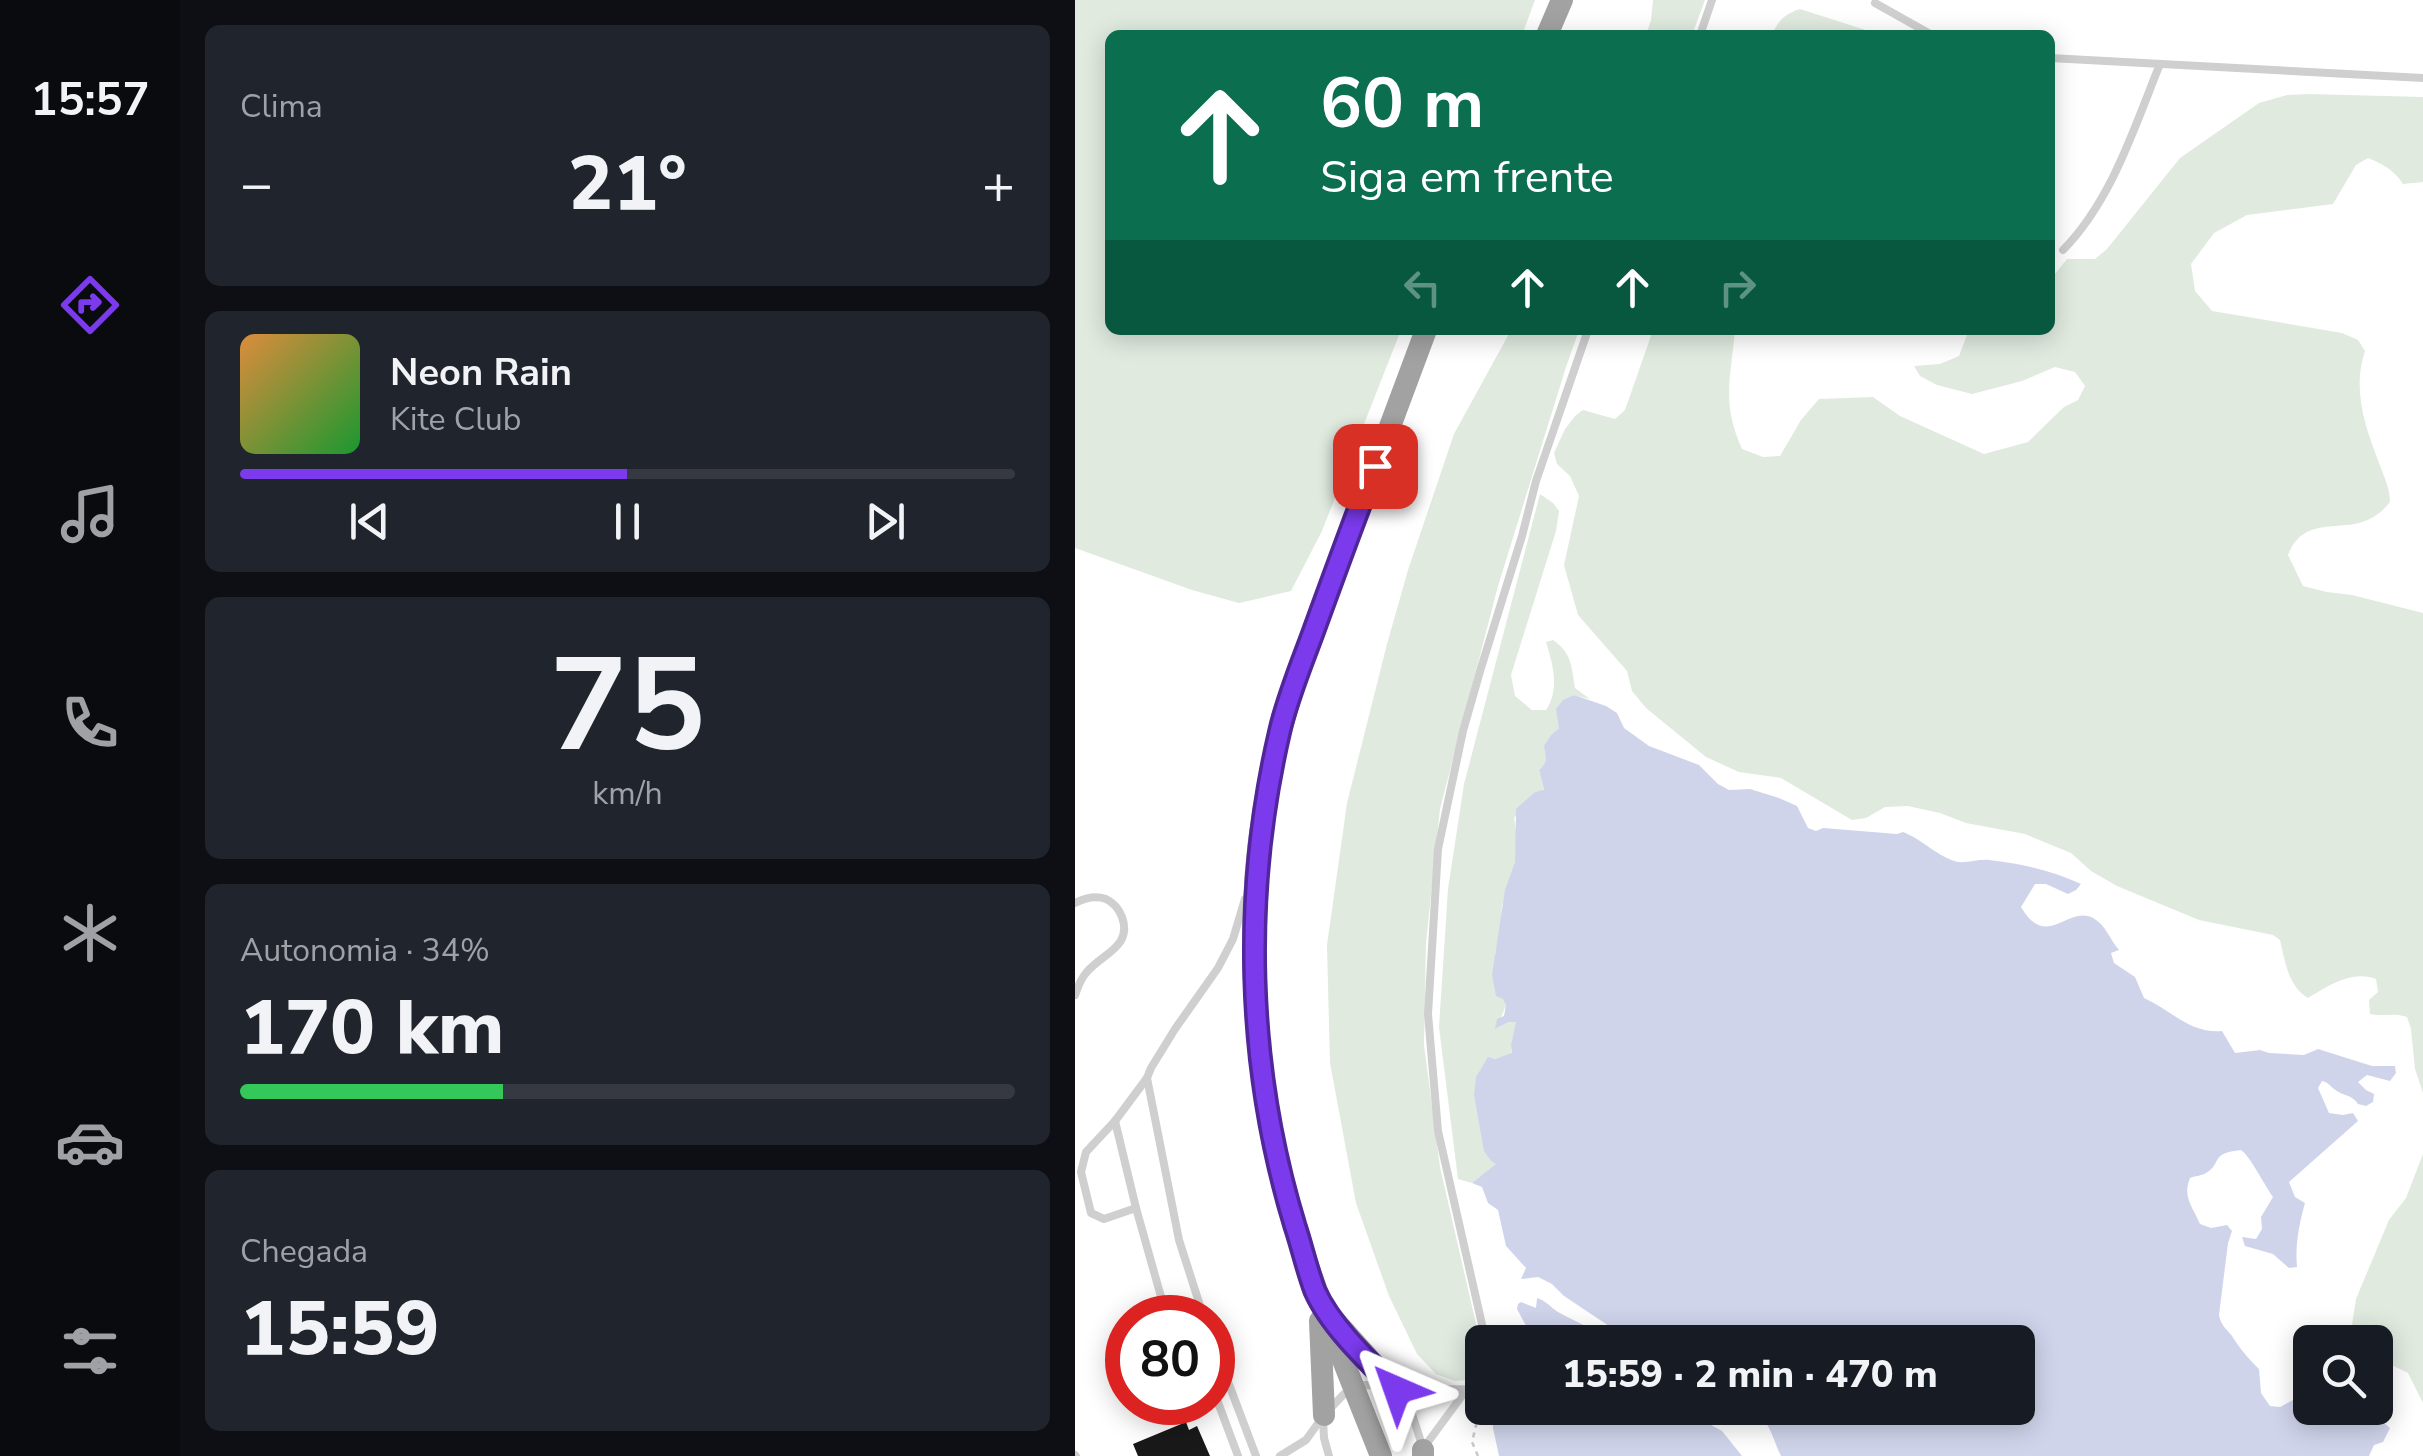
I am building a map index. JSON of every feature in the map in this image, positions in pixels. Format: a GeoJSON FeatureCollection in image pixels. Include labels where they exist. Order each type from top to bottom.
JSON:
{"type":"FeatureCollection","features":[{"type":"Feature","properties":{"kind":"highway"},"geometry":{"type":"LineString","coordinates":[[1549,30],[1561,0]]}},
{"type":"Feature","properties":{"kind":"highway"},"geometry":{"type":"LineString","coordinates":[[1381,1456],[1316,1293],[1288,1203],[1266,1102],[1258,1034],[1255,910],[1263,815],[1281,726],[1425,335]]}},
{"type":"Feature","properties":{"kind":"highway"},"geometry":{"type":"LineString","coordinates":[[1316,1293],[1348,1338],[1397,1390]]}},
{"type":"Feature","properties":{"kind":"highway"},"geometry":{"type":"LineString","coordinates":[[1316,1293],[1322,1342],[1323,1415]]}},
{"type":"Feature","properties":{"kind":"lane"},"geometry":{"type":"LineString","coordinates":[[1702,30],[1712,0]]}},
{"type":"Feature","properties":{"kind":"lane"},"geometry":{"type":"LineString","coordinates":[[1875,2],[1923,30]]}},
{"type":"Feature","properties":{"kind":"lane"},"geometry":{"type":"LineString","coordinates":[[2055,58],[2423,78]]}},
{"type":"Feature","properties":{"kind":"lane"},"geometry":{"type":"LineString","coordinates":[[2063,250],[2089,220],[2120,162],[2160,64]]}},
{"type":"Feature","properties":{"kind":"lane"},"geometry":{"type":"LineString","coordinates":[[1483,1325],[1438,1132],[1428,1014],[1438,849],[1481,668],[1536,481],[1586,335]]}},
{"type":"Feature","properties":{"kind":"lane"},"geometry":{"type":"LineString","coordinates":[[1136,1208],[1104,1219],[1091,1213],[1081,1172],[1086,1152],[1147,1078],[1175,1029],[1218,968],[1233,939],[1259,852]]}},
{"type":"Feature","properties":{"kind":"lane"},"geometry":{"type":"LineString","coordinates":[[1075,903],[1095,896],[1109,900],[1125,923],[1124,937],[1117,949],[1082,977],[1075,995]]}},
{"type":"Feature","properties":{"kind":"lane"},"geometry":{"type":"LineString","coordinates":[[1147,1078],[1179,1240],[1197,1295]]}},
{"type":"Feature","properties":{"kind":"lane"},"geometry":{"type":"LineString","coordinates":[[1115,1121],[1161,1295]]}},
{"type":"Feature","properties":{"kind":"lane"},"geometry":{"type":"LineString","coordinates":[[1280,1456],[1306,1440],[1337,1400],[1355,1388],[1381,1384],[1397,1390],[1465,1389]]}},
{"type":"Feature","properties":{"kind":"lane"},"geometry":{"type":"LineString","coordinates":[[1397,1390],[1409,1405],[1421,1454]]}},
{"type":"Feature","properties":{"kind":"lane"},"geometry":{"type":"LineString","coordinates":[[1421,1454],[1465,1392]]}},
{"type":"Feature","properties":{"kind":"lane"},"geometry":{"type":"LineString","coordinates":[[1235,1400],[1256,1456]]}},
{"type":"Feature","properties":{"kind":"lane"},"geometry":{"type":"LineString","coordinates":[[1323,1415],[1329,1456]]}},
{"type":"Feature","properties":{"kind":"lane"},"geometry":{"type":"LineString","coordinates":[[1226,1425],[1237,1456]]}},
{"type":"Feature","properties":{"kind":"path"},"geometry":{"type":"LineString","coordinates":[[1476,1425],[1472,1442],[1477,1456]]}},
{"type":"Feature","properties":{"kind":"shaded area"},"geometry":{"type":"Polygon","coordinates":[[[1075,0],[1535,0],[1524,30],[1105,30],[1105,335],[1399,335],[1322,531],[1291,591],[1239,603],[1075,548],[1075,0]]]}},
{"type":"Feature","properties":{"kind":"shaded area"},"geometry":{"type":"Polygon","coordinates":[[[1653,0],[1705,0],[1694,30],[1648,30],[1653,0]]]}},
{"type":"Feature","properties":{"kind":"shaded area"},"geometry":{"type":"Polygon","coordinates":[[[1800,9],[1864,30],[1774,30],[1790,13],[1800,9]]]}},
{"type":"Feature","properties":{"kind":"shaded area"},"geometry":{"type":"Polygon","coordinates":[[[2287,95],[2423,97],[2423,182],[2403,184],[2388,168],[2368,158],[2356,165],[2333,204],[2247,215],[2214,233],[2191,264],[2195,291],[2212,311],[2342,333],[2358,340],[2365,351],[2360,379],[2362,408],[2390,502],[2366,521],[2306,533],[2288,555],[2303,586],[2423,613],[2423,1093],[2407,1017],[2370,1014],[2369,1000],[2378,992],[2376,979],[2349,978],[2308,998],[2292,980],[2280,940],[2273,935],[2199,920],[2117,886],[2071,853],[2025,834],[1966,823],[1908,806],[1885,807],[1866,818],[1852,820],[1781,778],[1739,772],[1706,757],[1646,708],[1632,691],[1627,671],[1578,615],[1564,565],[1579,496],[1554,453],[1565,429],[1583,410],[1615,419],[1625,410],[1651,335],[1734,335],[1729,390],[1731,417],[1742,449],[1763,457],[1780,456],[1819,399],[1873,397],[1900,416],[1984,454],[2028,442],[2064,407],[2078,400],[2085,386],[2075,372],[2055,367],[2022,381],[1972,394],[1937,385],[1920,376],[1914,366],[1940,364],[1959,356],[1967,335],[2055,335],[2055,274],[2067,259],[2095,259],[2180,158],[2259,103],[2287,95]]]}},
{"type":"Feature","properties":{"kind":"shaded area"},"geometry":{"type":"Polygon","coordinates":[[[1508,335],[1577,335],[1498,586],[1440,809],[1426,943],[1424,1045],[1440,1167],[1476,1325],[1465,1325],[1465,1380],[1455,1381],[1436,1374],[1417,1354],[1389,1296],[1356,1203],[1330,1063],[1327,945],[1347,803],[1408,570],[1454,434],[1508,335]]]}},
{"type":"Feature","properties":{"kind":"shaded area"},"geometry":{"type":"Polygon","coordinates":[[[1540,494],[1559,511],[1511,675],[1515,696],[1532,710],[1546,710],[1554,685],[1546,642],[1553,640],[1567,655],[1575,688],[1590,699],[1573,695],[1559,728],[1551,735],[1544,766],[1539,770],[1544,791],[1535,792],[1514,818],[1515,862],[1502,906],[1495,953],[1506,1005],[1497,1028],[1508,1021],[1516,1022],[1512,1054],[1494,1059],[1497,1164],[1472,1183],[1458,1179],[1439,1027],[1448,889],[1464,784],[1540,494]]]}},
{"type":"Feature","properties":{"kind":"shaded area"},"geometry":{"type":"Polygon","coordinates":[[[2423,1154],[2423,1403],[2408,1373],[2393,1366],[2393,1325],[2352,1325],[2356,1299],[2389,1220],[2406,1198],[2423,1154]]]}},
{"type":"Feature","properties":{"kind":"water"},"geometry":{"type":"Polygon","coordinates":[[[1574,695],[1606,706],[1617,713],[1624,728],[1649,746],[1699,765],[1729,790],[1750,789],[1797,806],[1808,828],[1816,831],[1823,828],[1903,832],[1958,862],[2013,863],[2081,884],[2068,894],[2046,884],[2035,884],[2021,907],[2030,920],[2040,925],[2074,917],[2093,918],[2119,950],[2111,953],[2114,963],[2135,977],[2144,998],[2190,1025],[2222,1031],[2235,1053],[2260,1050],[2304,1055],[2318,1049],[2372,1066],[2395,1066],[2396,1073],[2390,1081],[2367,1075],[2358,1082],[2374,1094],[2373,1102],[2366,1106],[2325,1082],[2318,1088],[2329,1113],[2353,1113],[2358,1121],[2289,1182],[2295,1197],[2305,1203],[2297,1267],[2289,1268],[2273,1254],[2245,1246],[2242,1237],[2256,1239],[2262,1229],[2261,1217],[2273,1197],[2241,1150],[2224,1153],[2206,1173],[2190,1178],[2187,1191],[2200,1224],[2211,1228],[2227,1225],[2232,1231],[2219,1315],[2224,1327],[2259,1369],[2261,1393],[2270,1406],[2280,1407],[2293,1400],[2293,1425],[2386,1425],[2390,1428],[2383,1442],[2374,1445],[2369,1456],[1781,1456],[1767,1425],[2035,1425],[2035,1325],[1608,1325],[1552,1284],[1538,1277],[1521,1279],[1526,1268],[1506,1246],[1498,1210],[1488,1203],[1482,1187],[1472,1183],[1496,1164],[1484,1151],[1474,1095],[1476,1077],[1488,1057],[1495,1059],[1512,1053],[1516,1022],[1495,1029],[1506,1005],[1496,996],[1492,975],[1505,890],[1515,862],[1516,809],[1535,792],[1544,790],[1539,770],[1545,762],[1544,746],[1559,728],[1556,709],[1574,695]]]}},
{"type":"Feature","properties":{"kind":"water"},"geometry":{"type":"Polygon","coordinates":[[[1537,1298],[1583,1325],[1526,1325],[1518,1304],[1536,1308],[1537,1298]]]}},
{"type":"Feature","properties":{"kind":"water"},"geometry":{"type":"Polygon","coordinates":[[[1711,1425],[1722,1431],[1742,1456],[1499,1456],[1493,1428],[1711,1425]]]}},
{"type":"Feature","properties":{"kind":"building"},"geometry":{"type":"Polygon","coordinates":[[[1179,1425],[1187,1425],[1189,1430],[1197,1426],[1210,1456],[1138,1456],[1133,1444],[1179,1425]]]}},
{"type":"Feature","properties":{"kind":"route"},"geometry":{"type":"LineString","coordinates":[[1375,466],[1281,726],[1259,852],[1255,978],[1258,1034],[1275,1150],[1316,1293],[1348,1338],[1397,1390]]}}]}
